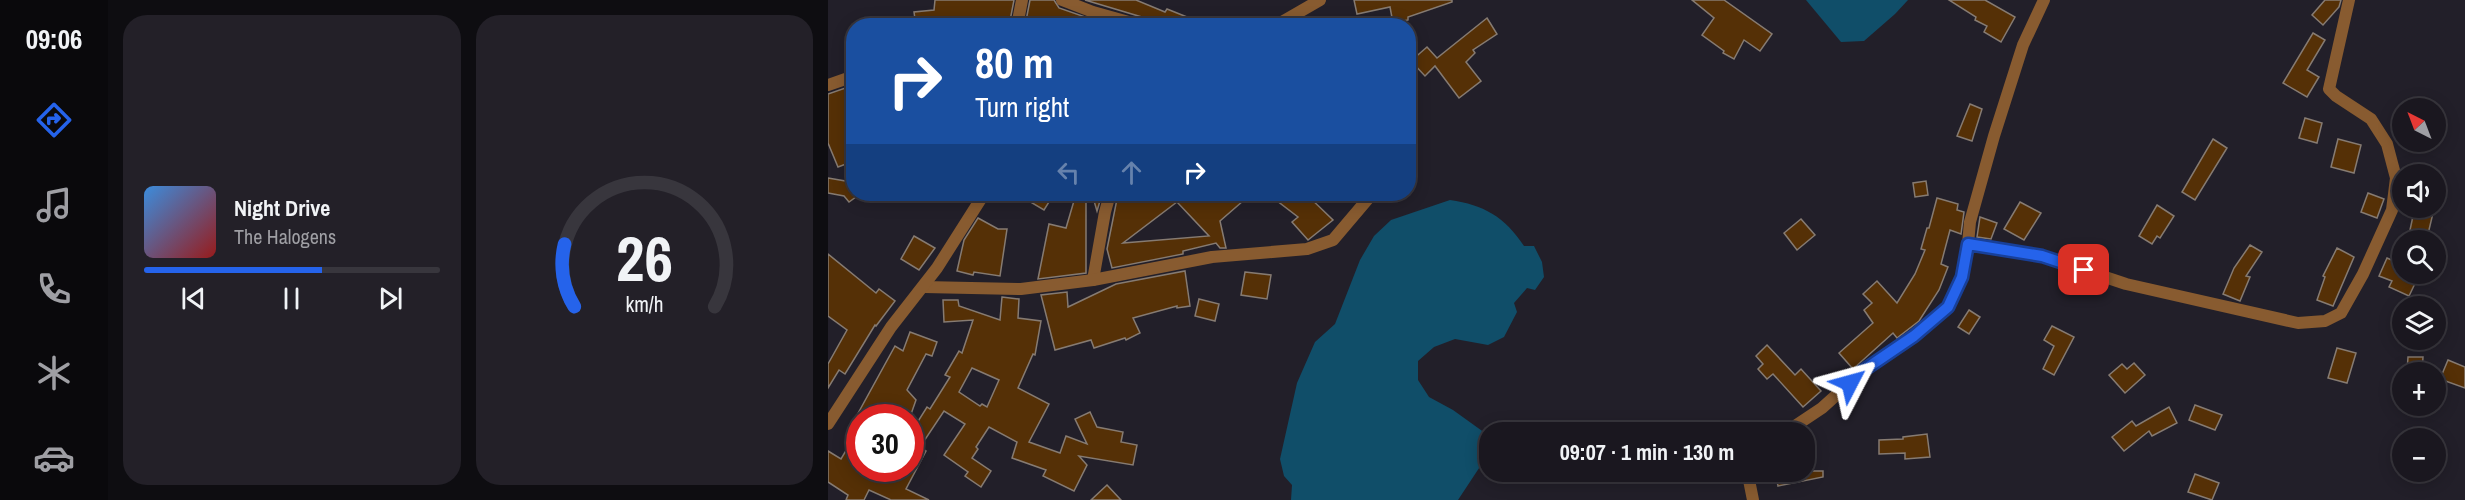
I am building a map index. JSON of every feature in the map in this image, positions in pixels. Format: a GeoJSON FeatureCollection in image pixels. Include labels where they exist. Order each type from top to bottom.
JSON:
{"type":"FeatureCollection","features":[{"type":"Feature","properties":{"kind":"street"},"geometry":{"type":"LineString","coordinates":[[1019,18],[1022,0]]}},
{"type":"Feature","properties":{"kind":"street"},"geometry":{"type":"LineString","coordinates":[[1062,0],[1114,18]]}},
{"type":"Feature","properties":{"kind":"street"},"geometry":{"type":"LineString","coordinates":[[1289,18],[1320,0]]}},
{"type":"Feature","properties":{"kind":"street"},"geometry":{"type":"LineString","coordinates":[[1801,422],[1822,408],[1864,370],[1914,336],[1948,307],[1962,277],[1970,222],[1994,136],[2023,45],[2044,0]]}},
{"type":"Feature","properties":{"kind":"street"},"geometry":{"type":"LineString","coordinates":[[1968,244],[2042,256],[2126,284],[2298,322],[2325,321],[2341,313],[2363,274],[2392,210],[2396,178],[2388,144],[2371,119],[2329,89],[2349,0]]}},
{"type":"Feature","properties":{"kind":"street"},"geometry":{"type":"LineString","coordinates":[[828,85],[846,79]]}},
{"type":"Feature","properties":{"kind":"street"},"geometry":{"type":"LineString","coordinates":[[828,424],[891,327],[924,287],[979,201]]}},
{"type":"Feature","properties":{"kind":"street"},"geometry":{"type":"LineString","coordinates":[[1093,280],[1108,201]]}},
{"type":"Feature","properties":{"kind":"street"},"geometry":{"type":"LineString","coordinates":[[924,287],[1021,288],[1093,280],[1212,257],[1307,249],[1322,245],[1340,233],[1354,212],[1365,201]]}},
{"type":"Feature","properties":{"kind":"street"},"geometry":{"type":"LineString","coordinates":[[1749,482],[1753,500]]}},
{"type":"Feature","properties":{"kind":"water"},"geometry":{"type":"Polygon","coordinates":[[[1806,0],[1908,0],[1864,41],[1841,42],[1806,0]]]}},
{"type":"Feature","properties":{"kind":"water"},"geometry":{"type":"Polygon","coordinates":[[[1450,200],[1473,205],[1501,220],[1524,246],[1534,246],[1542,262],[1544,277],[1535,290],[1527,288],[1514,303],[1517,312],[1504,337],[1488,345],[1455,339],[1434,347],[1418,361],[1418,380],[1429,397],[1453,410],[1479,429],[1479,468],[1458,500],[1291,500],[1292,485],[1284,476],[1280,459],[1297,383],[1315,342],[1335,324],[1360,260],[1374,236],[1391,220],[1450,200]]]}},
{"type":"Feature","properties":{"kind":"building"},"geometry":{"type":"Polygon","coordinates":[[[935,0],[1014,0],[1011,18],[915,18],[914,12],[934,10],[935,0]]]}},
{"type":"Feature","properties":{"kind":"building"},"geometry":{"type":"Polygon","coordinates":[[[1030,0],[1054,0],[1059,8],[1088,18],[1027,18],[1030,0]]]}},
{"type":"Feature","properties":{"kind":"building"},"geometry":{"type":"Polygon","coordinates":[[[1085,0],[1136,0],[1165,12],[1167,9],[1190,18],[1145,18],[1085,0]]]}},
{"type":"Feature","properties":{"kind":"building"},"geometry":{"type":"Polygon","coordinates":[[[1354,0],[1452,0],[1452,2],[1408,18],[1392,18],[1390,7],[1357,14],[1354,0]]]}},
{"type":"Feature","properties":{"kind":"building"},"geometry":{"type":"Polygon","coordinates":[[[1692,0],[1724,0],[1772,34],[1760,51],[1744,40],[1734,59],[1702,35],[1714,18],[1692,0]]]}},
{"type":"Feature","properties":{"kind":"building"},"geometry":{"type":"Polygon","coordinates":[[[1949,0],[1985,0],[2015,17],[2001,42],[1984,32],[1987,26],[1975,20],[1976,17],[1949,0]]]}},
{"type":"Feature","properties":{"kind":"building"},"geometry":{"type":"Polygon","coordinates":[[[2325,0],[2341,0],[2339,7],[2323,25],[2312,15],[2325,0]]]}},
{"type":"Feature","properties":{"kind":"building"},"geometry":{"type":"Polygon","coordinates":[[[1487,18],[1497,34],[1473,50],[1475,53],[1466,62],[1481,81],[1459,98],[1435,66],[1425,76],[1416,66],[1416,57],[1427,47],[1437,58],[1487,18]]]}},
{"type":"Feature","properties":{"kind":"building"},"geometry":{"type":"Polygon","coordinates":[[[2313,33],[2325,40],[2307,70],[2319,77],[2307,97],[2283,83],[2313,33]]]}},
{"type":"Feature","properties":{"kind":"building"},"geometry":{"type":"Polygon","coordinates":[[[846,88],[846,164],[838,167],[828,143],[828,94],[846,88]]]}},
{"type":"Feature","properties":{"kind":"building"},"geometry":{"type":"Polygon","coordinates":[[[1970,104],[1982,109],[1972,141],[1957,136],[1970,104]]]}},
{"type":"Feature","properties":{"kind":"building"},"geometry":{"type":"Polygon","coordinates":[[[2305,118],[2322,123],[2317,143],[2299,138],[2305,118]]]}},
{"type":"Feature","properties":{"kind":"building"},"geometry":{"type":"Polygon","coordinates":[[[2213,139],[2227,148],[2195,200],[2182,192],[2213,139]]]}},
{"type":"Feature","properties":{"kind":"building"},"geometry":{"type":"Polygon","coordinates":[[[2338,139],[2361,145],[2354,173],[2331,167],[2338,139]]]}},
{"type":"Feature","properties":{"kind":"building"},"geometry":{"type":"Polygon","coordinates":[[[828,178],[846,181],[846,198],[828,193],[828,178]]]}},
{"type":"Feature","properties":{"kind":"building"},"geometry":{"type":"Polygon","coordinates":[[[1926,181],[1928,195],[1915,197],[1913,183],[1926,181]]]}},
{"type":"Feature","properties":{"kind":"building"},"geometry":{"type":"Polygon","coordinates":[[[2368,193],[2384,199],[2377,218],[2361,212],[2368,193]]]}},
{"type":"Feature","properties":{"kind":"building"},"geometry":{"type":"Polygon","coordinates":[[[1937,198],[1958,204],[1957,210],[1964,212],[1961,234],[1950,230],[1941,264],[1948,267],[1939,290],[1919,321],[1897,338],[1893,333],[1853,369],[1839,353],[1873,323],[1864,310],[1872,303],[1863,294],[1877,281],[1897,303],[1915,274],[1925,250],[1921,249],[1937,198]]]}},
{"type":"Feature","properties":{"kind":"building"},"geometry":{"type":"Polygon","coordinates":[[[1029,201],[1050,201],[1044,210],[1029,201]]]}},
{"type":"Feature","properties":{"kind":"building"},"geometry":{"type":"Polygon","coordinates":[[[1074,201],[1086,201],[1086,273],[1038,279],[1049,224],[1066,228],[1074,201]]]}},
{"type":"Feature","properties":{"kind":"building"},"geometry":{"type":"Polygon","coordinates":[[[1094,201],[1100,201],[1097,211],[1094,201]]]}},
{"type":"Feature","properties":{"kind":"building"},"geometry":{"type":"Polygon","coordinates":[[[1117,201],[1243,201],[1220,221],[1226,248],[1220,248],[1216,243],[1183,251],[1183,254],[1112,268],[1107,249],[1117,201]],[[1177,202],[1123,243],[1209,236],[1177,202]]]}},
{"type":"Feature","properties":{"kind":"building"},"geometry":{"type":"Polygon","coordinates":[[[1277,201],[1313,201],[1333,220],[1308,240],[1292,222],[1298,217],[1277,201]]]}},
{"type":"Feature","properties":{"kind":"building"},"geometry":{"type":"Polygon","coordinates":[[[2020,202],[2041,213],[2024,240],[2004,229],[2020,202]]]}},
{"type":"Feature","properties":{"kind":"building"},"geometry":{"type":"Polygon","coordinates":[[[2157,205],[2174,216],[2160,238],[2157,236],[2152,244],[2139,236],[2157,205]]]}},
{"type":"Feature","properties":{"kind":"building"},"geometry":{"type":"Polygon","coordinates":[[[1980,217],[1997,223],[1991,239],[1977,237],[1980,217]]]}},
{"type":"Feature","properties":{"kind":"building"},"geometry":{"type":"Polygon","coordinates":[[[978,218],[998,229],[1007,229],[1000,276],[974,272],[973,275],[957,271],[964,240],[978,218]]]}},
{"type":"Feature","properties":{"kind":"building"},"geometry":{"type":"Polygon","coordinates":[[[2413,218],[2432,218],[2429,230],[2410,230],[2413,218]]]}},
{"type":"Feature","properties":{"kind":"building"},"geometry":{"type":"Polygon","coordinates":[[[1801,219],[1815,235],[1797,250],[1784,233],[1801,219]]]}},
{"type":"Feature","properties":{"kind":"building"},"geometry":{"type":"Polygon","coordinates":[[[914,236],[935,248],[919,270],[901,259],[914,236]]]}},
{"type":"Feature","properties":{"kind":"building"},"geometry":{"type":"Polygon","coordinates":[[[2250,245],[2262,252],[2246,276],[2250,277],[2240,301],[2223,294],[2234,268],[2250,245]]]}},
{"type":"Feature","properties":{"kind":"building"},"geometry":{"type":"Polygon","coordinates":[[[2337,248],[2354,257],[2333,306],[2317,300],[2325,277],[2323,276],[2337,248]]]}},
{"type":"Feature","properties":{"kind":"building"},"geometry":{"type":"Polygon","coordinates":[[[828,254],[876,293],[879,289],[895,301],[875,325],[845,374],[839,370],[828,388],[828,364],[847,330],[828,316],[828,254]]]}},
{"type":"Feature","properties":{"kind":"building"},"geometry":{"type":"Polygon","coordinates":[[[2387,258],[2392,260],[2392,281],[2379,276],[2387,258]]]}},
{"type":"Feature","properties":{"kind":"building"},"geometry":{"type":"Polygon","coordinates":[[[1185,271],[1190,306],[1177,308],[1177,306],[1133,318],[1140,333],[1126,340],[1125,338],[1094,348],[1091,340],[1055,350],[1041,295],[1067,292],[1068,307],[1116,284],[1185,271]]]}},
{"type":"Feature","properties":{"kind":"building"},"geometry":{"type":"Polygon","coordinates":[[[1245,272],[1271,275],[1267,299],[1241,295],[1245,272]]]}},
{"type":"Feature","properties":{"kind":"building"},"geometry":{"type":"Polygon","coordinates":[[[2392,281],[2392,284],[2415,284],[2409,296],[2389,287],[2392,281]]]}},
{"type":"Feature","properties":{"kind":"building"},"geometry":{"type":"Polygon","coordinates":[[[1002,297],[1019,299],[1018,318],[1041,321],[1035,355],[1033,354],[1018,388],[1049,404],[1029,442],[1060,453],[1066,436],[1087,444],[1075,419],[1090,412],[1097,427],[1123,432],[1121,442],[1137,445],[1133,465],[1079,456],[1087,465],[1074,491],[1043,476],[1046,470],[1012,458],[1017,442],[989,427],[972,458],[991,471],[981,487],[965,476],[968,472],[944,455],[965,424],[944,411],[924,441],[924,412],[927,407],[930,409],[950,377],[945,375],[959,351],[962,353],[973,320],[944,322],[943,300],[958,300],[959,306],[1000,320],[1002,297]],[[972,368],[959,392],[980,406],[982,404],[987,407],[999,380],[972,368]]]}},
{"type":"Feature","properties":{"kind":"building"},"geometry":{"type":"Polygon","coordinates":[[[1199,299],[1219,304],[1215,321],[1195,316],[1199,299]]]}},
{"type":"Feature","properties":{"kind":"building"},"geometry":{"type":"Polygon","coordinates":[[[1969,310],[1980,317],[1969,334],[1958,327],[1969,310]]]}},
{"type":"Feature","properties":{"kind":"building"},"geometry":{"type":"Polygon","coordinates":[[[2052,326],[2074,337],[2054,375],[2043,369],[2054,346],[2044,340],[2052,326]]]}},
{"type":"Feature","properties":{"kind":"building"},"geometry":{"type":"Polygon","coordinates":[[[910,332],[937,342],[932,356],[926,354],[907,390],[916,400],[915,404],[863,404],[895,346],[903,351],[910,332]]]}},
{"type":"Feature","properties":{"kind":"building"},"geometry":{"type":"Polygon","coordinates":[[[1767,345],[1795,375],[1801,369],[1821,391],[1803,407],[1773,374],[1767,379],[1758,369],[1763,364],[1756,356],[1767,345]]]}},
{"type":"Feature","properties":{"kind":"building"},"geometry":{"type":"Polygon","coordinates":[[[2337,348],[2356,353],[2347,383],[2328,378],[2337,348]]]}},
{"type":"Feature","properties":{"kind":"building"},"geometry":{"type":"Polygon","coordinates":[[[2408,357],[2423,357],[2423,362],[2408,362],[2408,357]]]}},
{"type":"Feature","properties":{"kind":"building"},"geometry":{"type":"Polygon","coordinates":[[[2448,360],[2465,367],[2465,388],[2446,381],[2448,360]]]}},
{"type":"Feature","properties":{"kind":"building"},"geometry":{"type":"Polygon","coordinates":[[[2134,363],[2145,375],[2125,393],[2109,375],[2122,364],[2127,369],[2134,363]]]}},
{"type":"Feature","properties":{"kind":"building"},"geometry":{"type":"Polygon","coordinates":[[[2195,405],[2222,415],[2215,430],[2189,420],[2195,405]]]}},
{"type":"Feature","properties":{"kind":"building"},"geometry":{"type":"Polygon","coordinates":[[[2169,407],[2177,423],[2152,436],[2149,431],[2124,451],[2112,437],[2132,421],[2136,426],[2169,407]]]}},
{"type":"Feature","properties":{"kind":"building"},"geometry":{"type":"Polygon","coordinates":[[[1927,434],[1930,457],[1905,459],[1905,453],[1879,454],[1879,440],[1903,439],[1903,437],[1927,434]]]}},
{"type":"Feature","properties":{"kind":"building"},"geometry":{"type":"Polygon","coordinates":[[[828,451],[841,459],[846,451],[846,482],[910,482],[906,489],[929,500],[891,500],[869,490],[864,500],[846,500],[848,495],[828,482],[828,451]]]}},
{"type":"Feature","properties":{"kind":"building"},"geometry":{"type":"Polygon","coordinates":[[[1815,471],[1823,471],[1823,477],[1815,479],[1815,471]]]}},
{"type":"Feature","properties":{"kind":"building"},"geometry":{"type":"Polygon","coordinates":[[[2195,474],[2219,483],[2212,500],[2188,492],[2195,474]]]}},
{"type":"Feature","properties":{"kind":"building"},"geometry":{"type":"Polygon","coordinates":[[[1777,482],[1798,482],[1778,486],[1777,482]]]}},
{"type":"Feature","properties":{"kind":"building"},"geometry":{"type":"Polygon","coordinates":[[[1107,485],[1121,500],[1091,500],[1107,485]]]}},
{"type":"Feature","properties":{"kind":"route"},"geometry":{"type":"LineString","coordinates":[[1850,383],[1864,370],[1914,336],[1948,307],[1962,277],[1968,244],[2042,256],[2084,270]]}}]}
